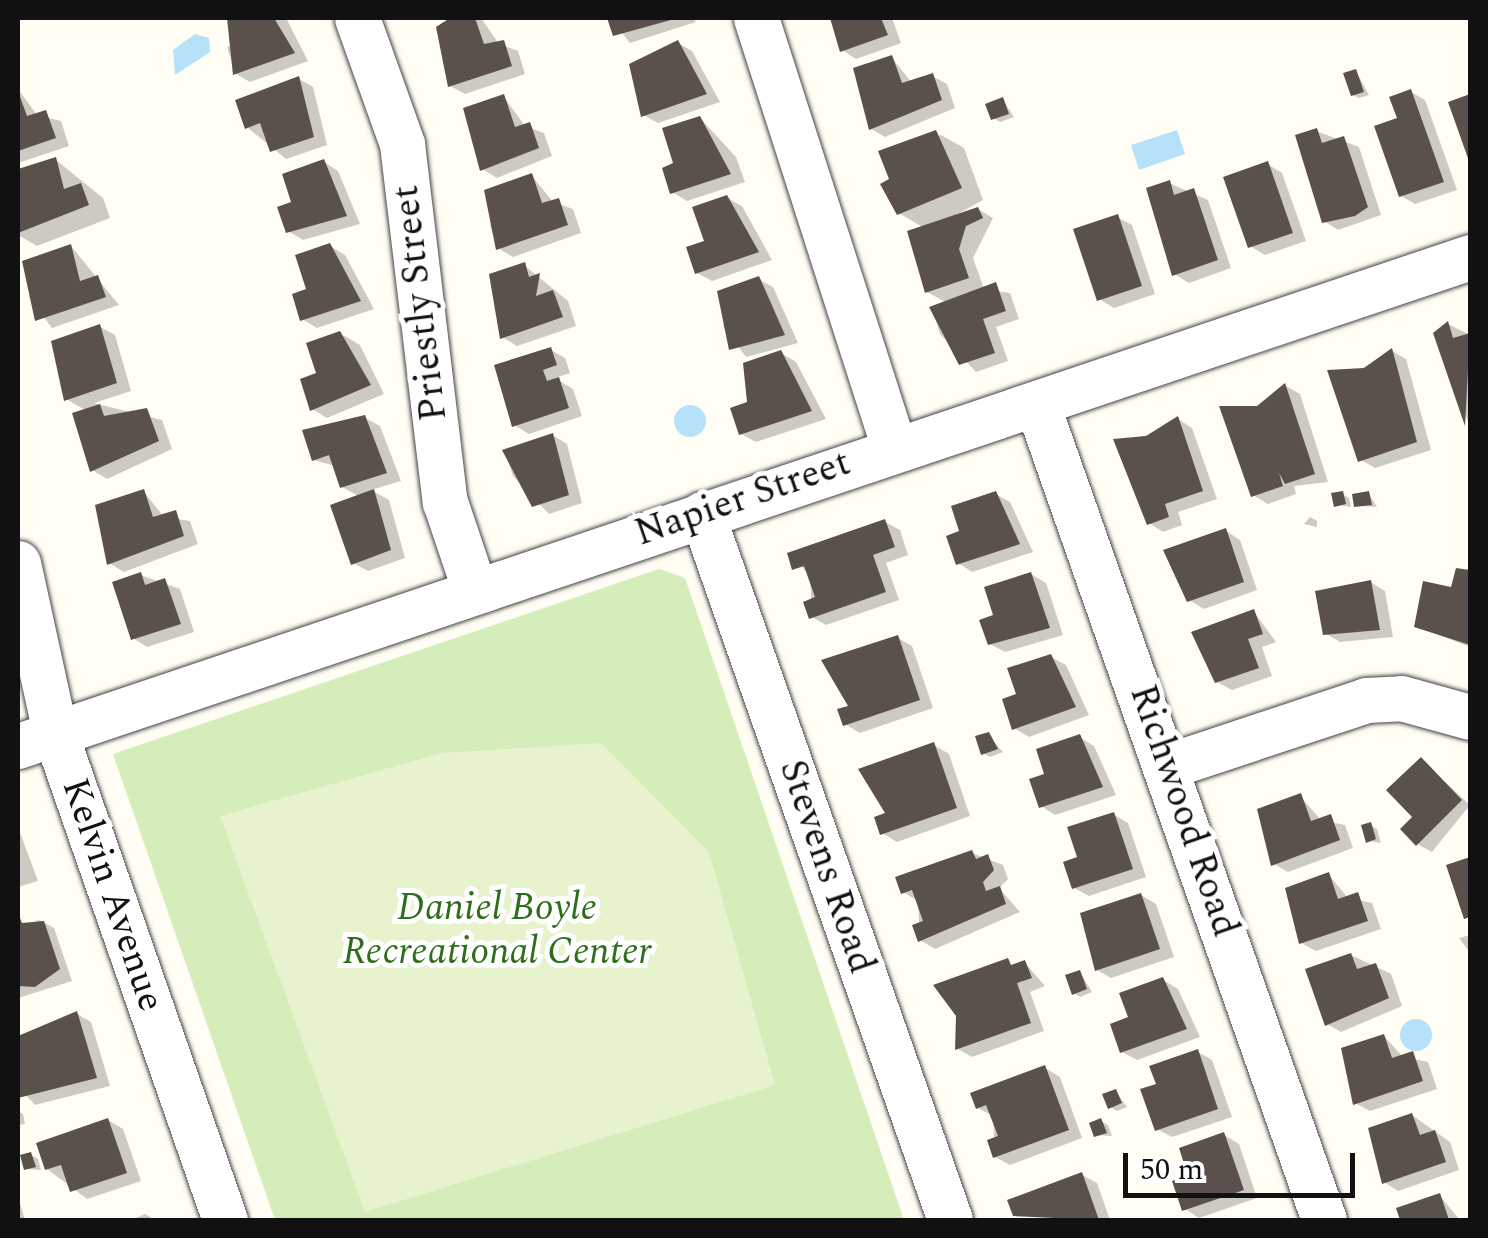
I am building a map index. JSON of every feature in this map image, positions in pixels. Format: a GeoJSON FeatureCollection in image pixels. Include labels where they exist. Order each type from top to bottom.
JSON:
{"type":"FeatureCollection","features":[{"type":"Feature","properties":{"kind":"street","name":"Priestly Street"},"geometry":{"type":"LineString","coordinates":[[356,18],[402,144],[445,502],[475,591]]}},
{"type":"Feature","properties":{"kind":"street"},"geometry":{"type":"LineString","coordinates":[[756,18],[894,447]]}},
{"type":"Feature","properties":{"kind":"street","name":"Napier Street"},"geometry":{"type":"LineString","coordinates":[[36,739],[894,447],[1037,404],[1470,257]]}},
{"type":"Feature","properties":{"kind":"street","name":"Richwood Road"},"geometry":{"type":"LineString","coordinates":[[1037,404],[1168,766],[1324,1220]]}},
{"type":"Feature","properties":{"kind":"street","name":"Stevens Road"},"geometry":{"type":"LineString","coordinates":[[702,514],[950,1220]]}},
{"type":"Feature","properties":{"kind":"street","name":"Kelvin Avenue"},"geometry":{"type":"LineString","coordinates":[[18,564],[36,739],[224,1220]]}},
{"type":"Feature","properties":{"kind":"street"},"geometry":{"type":"LineString","coordinates":[[1168,766],[1366,700],[1402,698],[1470,717]]}},
{"type":"Feature","properties":{"kind":"green space","name":"Daniel Boyle Recreational Center"},"geometry":{"type":"Polygon","coordinates":[[[659,569],[685,578],[904,1220],[275,1220],[113,754],[659,569]]]}},
{"type":"Feature","properties":{"kind":"green space"},"geometry":{"type":"Polygon","coordinates":[[[601,743],[709,852],[775,1085],[365,1212],[220,816],[441,753],[601,743]]]}},
{"type":"Feature","properties":{"kind":"water"},"geometry":{"type":"Polygon","coordinates":[[[195,34],[209,38],[210,52],[175,75],[173,50],[195,34]]]}},
{"type":"Feature","properties":{"kind":"water"},"geometry":{"type":"Polygon","coordinates":[[[1177,130],[1185,154],[1139,170],[1131,145],[1177,130]]]}},
{"type":"Feature","properties":{"kind":"water"},"geometry":{"type":"Polygon","coordinates":[[[690,405],[702,409],[706,421],[702,433],[690,437],[678,433],[674,421],[678,409],[690,405]]]}},
{"type":"Feature","properties":{"kind":"water"},"geometry":{"type":"Polygon","coordinates":[[[1416,1019],[1427,1024],[1432,1035],[1427,1046],[1416,1051],[1405,1046],[1400,1035],[1405,1024],[1416,1019]]]}},
{"type":"Feature","properties":{"kind":"building"},"geometry":{"type":"Polygon","coordinates":[[[227,18],[274,18],[295,53],[233,75],[227,18]]]}},
{"type":"Feature","properties":{"kind":"building"},"geometry":{"type":"Polygon","coordinates":[[[450,18],[475,18],[484,44],[504,40],[512,66],[448,87],[436,27],[450,18]]]}},
{"type":"Feature","properties":{"kind":"building"},"geometry":{"type":"Polygon","coordinates":[[[607,18],[678,18],[613,36],[607,18]]]}},
{"type":"Feature","properties":{"kind":"building"},"geometry":{"type":"Polygon","coordinates":[[[830,18],[881,18],[888,35],[840,52],[830,18]]]}},
{"type":"Feature","properties":{"kind":"building"},"geometry":{"type":"Polygon","coordinates":[[[678,40],[707,94],[641,117],[629,64],[678,40]]]}},
{"type":"Feature","properties":{"kind":"building"},"geometry":{"type":"Polygon","coordinates":[[[892,55],[902,83],[933,73],[942,100],[869,130],[853,68],[892,55]]]}},
{"type":"Feature","properties":{"kind":"building"},"geometry":{"type":"Polygon","coordinates":[[[1356,69],[1364,92],[1351,96],[1343,73],[1356,69]]]}},
{"type":"Feature","properties":{"kind":"building"},"geometry":{"type":"Polygon","coordinates":[[[299,76],[314,137],[270,152],[260,123],[245,129],[235,100],[299,76]]]}},
{"type":"Feature","properties":{"kind":"building"},"geometry":{"type":"Polygon","coordinates":[[[1411,89],[1444,182],[1399,197],[1374,126],[1397,118],[1389,97],[1411,89]]]}},
{"type":"Feature","properties":{"kind":"building"},"geometry":{"type":"Polygon","coordinates":[[[18,91],[27,116],[46,110],[56,138],[18,151],[18,91]]]}},
{"type":"Feature","properties":{"kind":"building"},"geometry":{"type":"Polygon","coordinates":[[[504,94],[515,127],[530,122],[539,148],[480,171],[463,108],[504,94]]]}},
{"type":"Feature","properties":{"kind":"building"},"geometry":{"type":"Polygon","coordinates":[[[1470,94],[1470,164],[1448,102],[1470,94]]]}},
{"type":"Feature","properties":{"kind":"building"},"geometry":{"type":"Polygon","coordinates":[[[1003,97],[1009,114],[991,120],[985,104],[1003,97]]]}},
{"type":"Feature","properties":{"kind":"building"},"geometry":{"type":"Polygon","coordinates":[[[700,116],[731,174],[670,194],[662,168],[673,163],[662,128],[700,116]]]}},
{"type":"Feature","properties":{"kind":"building"},"geometry":{"type":"Polygon","coordinates":[[[1317,128],[1322,143],[1344,136],[1368,207],[1355,216],[1322,223],[1295,135],[1317,128]]]}},
{"type":"Feature","properties":{"kind":"building"},"geometry":{"type":"Polygon","coordinates":[[[936,130],[962,188],[897,215],[880,184],[889,179],[878,151],[936,130]]]}},
{"type":"Feature","properties":{"kind":"building"},"geometry":{"type":"Polygon","coordinates":[[[56,157],[64,189],[81,183],[89,205],[18,233],[18,169],[56,157]]]}},
{"type":"Feature","properties":{"kind":"building"},"geometry":{"type":"Polygon","coordinates":[[[324,159],[347,216],[286,233],[277,207],[291,202],[282,174],[324,159]]]}},
{"type":"Feature","properties":{"kind":"building"},"geometry":{"type":"Polygon","coordinates":[[[1268,161],[1293,233],[1248,248],[1223,177],[1268,161]]]}},
{"type":"Feature","properties":{"kind":"building"},"geometry":{"type":"Polygon","coordinates":[[[532,173],[542,203],[559,198],[568,225],[496,250],[484,190],[532,173]]]}},
{"type":"Feature","properties":{"kind":"building"},"geometry":{"type":"Polygon","coordinates":[[[1170,180],[1174,195],[1194,188],[1218,260],[1172,276],[1146,188],[1170,180]]]}},
{"type":"Feature","properties":{"kind":"building"},"geometry":{"type":"Polygon","coordinates":[[[727,195],[759,252],[695,274],[686,247],[704,241],[692,207],[727,195]]]}},
{"type":"Feature","properties":{"kind":"building"},"geometry":{"type":"Polygon","coordinates":[[[978,207],[983,218],[966,226],[959,249],[969,278],[925,293],[907,231],[978,207]]]}},
{"type":"Feature","properties":{"kind":"building"},"geometry":{"type":"Polygon","coordinates":[[[1118,214],[1142,286],[1097,301],[1073,229],[1118,214]]]}},
{"type":"Feature","properties":{"kind":"building"},"geometry":{"type":"Polygon","coordinates":[[[330,243],[361,301],[300,321],[292,294],[306,289],[295,255],[330,243]]]}},
{"type":"Feature","properties":{"kind":"building"},"geometry":{"type":"Polygon","coordinates":[[[71,244],[80,281],[98,275],[106,297],[35,321],[22,261],[71,244]]]}},
{"type":"Feature","properties":{"kind":"building"},"geometry":{"type":"Polygon","coordinates":[[[525,262],[529,277],[540,273],[536,296],[553,290],[563,317],[500,339],[489,274],[525,262]]]}},
{"type":"Feature","properties":{"kind":"building"},"geometry":{"type":"Polygon","coordinates":[[[759,276],[785,335],[729,350],[717,291],[759,276]]]}},
{"type":"Feature","properties":{"kind":"building"},"geometry":{"type":"Polygon","coordinates":[[[996,282],[1006,311],[983,319],[995,353],[959,365],[929,307],[996,282]]]}},
{"type":"Feature","properties":{"kind":"building"},"geometry":{"type":"Polygon","coordinates":[[[1448,321],[1453,338],[1470,333],[1465,426],[1433,333],[1448,321]]]}},
{"type":"Feature","properties":{"kind":"building"},"geometry":{"type":"Polygon","coordinates":[[[100,324],[117,383],[64,401],[51,341],[100,324]]]}},
{"type":"Feature","properties":{"kind":"building"},"geometry":{"type":"Polygon","coordinates":[[[340,331],[371,385],[310,411],[300,379],[316,373],[306,343],[340,331]]]}},
{"type":"Feature","properties":{"kind":"building"},"geometry":{"type":"Polygon","coordinates":[[[551,347],[557,365],[543,370],[547,381],[559,377],[569,408],[512,427],[494,365],[551,347]]]}},
{"type":"Feature","properties":{"kind":"building"},"geometry":{"type":"Polygon","coordinates":[[[1392,348],[1417,442],[1358,462],[1327,370],[1364,368],[1392,348]]]}},
{"type":"Feature","properties":{"kind":"building"},"geometry":{"type":"Polygon","coordinates":[[[781,350],[812,411],[739,435],[730,408],[747,402],[743,363],[781,350]]]}},
{"type":"Feature","properties":{"kind":"building"},"geometry":{"type":"Polygon","coordinates":[[[1285,383],[1315,474],[1285,484],[1279,473],[1283,486],[1251,497],[1219,406],[1257,406],[1285,383]]]}},
{"type":"Feature","properties":{"kind":"building"},"geometry":{"type":"Polygon","coordinates":[[[100,404],[104,416],[147,408],[159,441],[90,472],[72,413],[100,404]]]}},
{"type":"Feature","properties":{"kind":"building"},"geometry":{"type":"Polygon","coordinates":[[[365,415],[387,473],[340,488],[329,455],[312,461],[302,430],[365,415]]]}},
{"type":"Feature","properties":{"kind":"building"},"geometry":{"type":"Polygon","coordinates":[[[1178,416],[1203,491],[1165,504],[1169,517],[1147,525],[1113,439],[1146,436],[1178,416]]]}},
{"type":"Feature","properties":{"kind":"building"},"geometry":{"type":"Polygon","coordinates":[[[553,433],[569,495],[532,507],[502,450],[553,433]]]}},
{"type":"Feature","properties":{"kind":"building"},"geometry":{"type":"Polygon","coordinates":[[[144,489],[153,517],[176,510],[184,536],[107,565],[95,505],[144,489]]]}},
{"type":"Feature","properties":{"kind":"building"},"geometry":{"type":"Polygon","coordinates":[[[374,489],[391,550],[351,565],[330,505],[374,489]]]}},
{"type":"Feature","properties":{"kind":"building"},"geometry":{"type":"Polygon","coordinates":[[[996,491],[1020,544],[956,565],[946,536],[959,531],[951,506],[996,491]]]}},
{"type":"Feature","properties":{"kind":"building"},"geometry":{"type":"Polygon","coordinates":[[[1343,491],[1346,504],[1334,507],[1331,493],[1343,491]]]}},
{"type":"Feature","properties":{"kind":"building"},"geometry":{"type":"Polygon","coordinates":[[[1369,491],[1372,505],[1354,507],[1352,494],[1369,491]]]}},
{"type":"Feature","properties":{"kind":"building"},"geometry":{"type":"Polygon","coordinates":[[[885,519],[895,547],[873,555],[886,592],[809,619],[803,602],[815,597],[804,566],[792,570],[787,553],[885,519]]]}},
{"type":"Feature","properties":{"kind":"building"},"geometry":{"type":"Polygon","coordinates":[[[1226,528],[1244,582],[1187,602],[1163,550],[1226,528]]]}},
{"type":"Feature","properties":{"kind":"building"},"geometry":{"type":"Polygon","coordinates":[[[1456,568],[1470,570],[1470,645],[1414,627],[1423,581],[1451,587],[1456,568]]]}},
{"type":"Feature","properties":{"kind":"building"},"geometry":{"type":"Polygon","coordinates":[[[141,572],[145,585],[165,578],[181,624],[131,640],[112,582],[141,572]]]}},
{"type":"Feature","properties":{"kind":"building"},"geometry":{"type":"Polygon","coordinates":[[[1031,572],[1050,628],[988,645],[979,620],[993,615],[984,587],[1031,572]]]}},
{"type":"Feature","properties":{"kind":"building"},"geometry":{"type":"Polygon","coordinates":[[[1371,580],[1380,630],[1323,635],[1315,591],[1371,580]]]}},
{"type":"Feature","properties":{"kind":"building"},"geometry":{"type":"Polygon","coordinates":[[[1254,609],[1263,634],[1248,639],[1259,668],[1215,683],[1191,632],[1254,609]]]}},
{"type":"Feature","properties":{"kind":"building"},"geometry":{"type":"Polygon","coordinates":[[[898,635],[920,700],[843,726],[837,709],[848,706],[821,660],[898,635]]]}},
{"type":"Feature","properties":{"kind":"building"},"geometry":{"type":"Polygon","coordinates":[[[1051,654],[1076,707],[1012,730],[1002,699],[1016,694],[1007,668],[1051,654]]]}},
{"type":"Feature","properties":{"kind":"building"},"geometry":{"type":"Polygon","coordinates":[[[989,732],[998,749],[981,755],[975,736],[989,732]]]}},
{"type":"Feature","properties":{"kind":"building"},"geometry":{"type":"Polygon","coordinates":[[[1080,734],[1103,787],[1039,808],[1029,779],[1044,774],[1036,749],[1080,734]]]}},
{"type":"Feature","properties":{"kind":"building"},"geometry":{"type":"Polygon","coordinates":[[[934,742],[957,808],[880,835],[874,817],[885,813],[858,769],[934,742]]]}},
{"type":"Feature","properties":{"kind":"building"},"geometry":{"type":"Polygon","coordinates":[[[1421,757],[1462,800],[1416,846],[1400,829],[1412,817],[1386,790],[1421,757]]]}},
{"type":"Feature","properties":{"kind":"building"},"geometry":{"type":"Polygon","coordinates":[[[1301,793],[1311,821],[1331,814],[1340,840],[1271,866],[1257,809],[1301,793]]]}},
{"type":"Feature","properties":{"kind":"building"},"geometry":{"type":"Polygon","coordinates":[[[1114,812],[1133,869],[1072,889],[1063,862],[1077,857],[1067,827],[1114,812]]]}},
{"type":"Feature","properties":{"kind":"building"},"geometry":{"type":"Polygon","coordinates":[[[1371,822],[1376,839],[1366,843],[1361,825],[1371,822]]]}},
{"type":"Feature","properties":{"kind":"building"},"geometry":{"type":"Polygon","coordinates":[[[972,850],[976,859],[988,854],[994,870],[983,882],[986,891],[1000,886],[1006,904],[918,942],[912,925],[923,921],[912,890],[901,894],[895,877],[972,850]]]}},
{"type":"Feature","properties":{"kind":"building"},"geometry":{"type":"Polygon","coordinates":[[[1470,857],[1470,917],[1464,919],[1446,865],[1470,857]]]}},
{"type":"Feature","properties":{"kind":"building"},"geometry":{"type":"Polygon","coordinates":[[[1329,872],[1338,899],[1358,892],[1368,921],[1299,944],[1285,888],[1329,872]]]}},
{"type":"Feature","properties":{"kind":"building"},"geometry":{"type":"Polygon","coordinates":[[[1141,893],[1160,949],[1095,971],[1080,913],[1141,893]]]}},
{"type":"Feature","properties":{"kind":"building"},"geometry":{"type":"Polygon","coordinates":[[[18,913],[22,923],[44,921],[60,969],[35,987],[18,986],[18,913]]]}},
{"type":"Feature","properties":{"kind":"building"},"geometry":{"type":"Polygon","coordinates":[[[1351,953],[1357,969],[1376,963],[1389,998],[1325,1026],[1305,969],[1351,953]]]}},
{"type":"Feature","properties":{"kind":"building"},"geometry":{"type":"Polygon","coordinates":[[[1008,958],[1011,965],[1025,960],[1032,978],[1017,983],[1031,1023],[955,1050],[956,1016],[933,985],[1008,958]]]}},
{"type":"Feature","properties":{"kind":"building"},"geometry":{"type":"Polygon","coordinates":[[[1080,970],[1087,989],[1072,995],[1065,975],[1080,970]]]}},
{"type":"Feature","properties":{"kind":"building"},"geometry":{"type":"Polygon","coordinates":[[[1163,977],[1187,1029],[1120,1053],[1110,1024],[1128,1017],[1119,993],[1163,977]]]}},
{"type":"Feature","properties":{"kind":"building"},"geometry":{"type":"Polygon","coordinates":[[[77,1011],[97,1078],[18,1098],[18,1036],[77,1011]]]}},
{"type":"Feature","properties":{"kind":"building"},"geometry":{"type":"Polygon","coordinates":[[[1384,1034],[1392,1058],[1413,1051],[1423,1081],[1353,1105],[1341,1048],[1384,1034]]]}},
{"type":"Feature","properties":{"kind":"building"},"geometry":{"type":"Polygon","coordinates":[[[1198,1049],[1218,1109],[1155,1131],[1140,1089],[1156,1084],[1149,1066],[1198,1049]]]}},
{"type":"Feature","properties":{"kind":"building"},"geometry":{"type":"Polygon","coordinates":[[[1045,1065],[1069,1130],[993,1158],[987,1140],[998,1136],[986,1105],[976,1109],[970,1093],[1045,1065]]]}},
{"type":"Feature","properties":{"kind":"building"},"geometry":{"type":"Polygon","coordinates":[[[1116,1089],[1122,1103],[1108,1109],[1102,1094],[1116,1089]]]}},
{"type":"Feature","properties":{"kind":"building"},"geometry":{"type":"Polygon","coordinates":[[[1412,1113],[1420,1135],[1435,1130],[1446,1162],[1382,1184],[1368,1128],[1412,1113]]]}},
{"type":"Feature","properties":{"kind":"building"},"geometry":{"type":"Polygon","coordinates":[[[108,1118],[127,1173],[70,1192],[61,1165],[45,1170],[36,1143],[108,1118]]]}},
{"type":"Feature","properties":{"kind":"building"},"geometry":{"type":"Polygon","coordinates":[[[1101,1118],[1107,1133],[1094,1137],[1089,1123],[1101,1118]]]}},
{"type":"Feature","properties":{"kind":"building"},"geometry":{"type":"Polygon","coordinates":[[[1224,1132],[1244,1190],[1182,1211],[1172,1181],[1188,1176],[1179,1148],[1224,1132]]]}},
{"type":"Feature","properties":{"kind":"building"},"geometry":{"type":"Polygon","coordinates":[[[31,1152],[36,1167],[24,1170],[20,1155],[31,1152]]]}},
{"type":"Feature","properties":{"kind":"building"},"geometry":{"type":"Polygon","coordinates":[[[1082,1172],[1099,1220],[1013,1216],[1007,1200],[1082,1172]]]}},
{"type":"Feature","properties":{"kind":"building"},"geometry":{"type":"Polygon","coordinates":[[[1440,1193],[1449,1220],[1400,1220],[1396,1208],[1440,1193]]]}}]}
